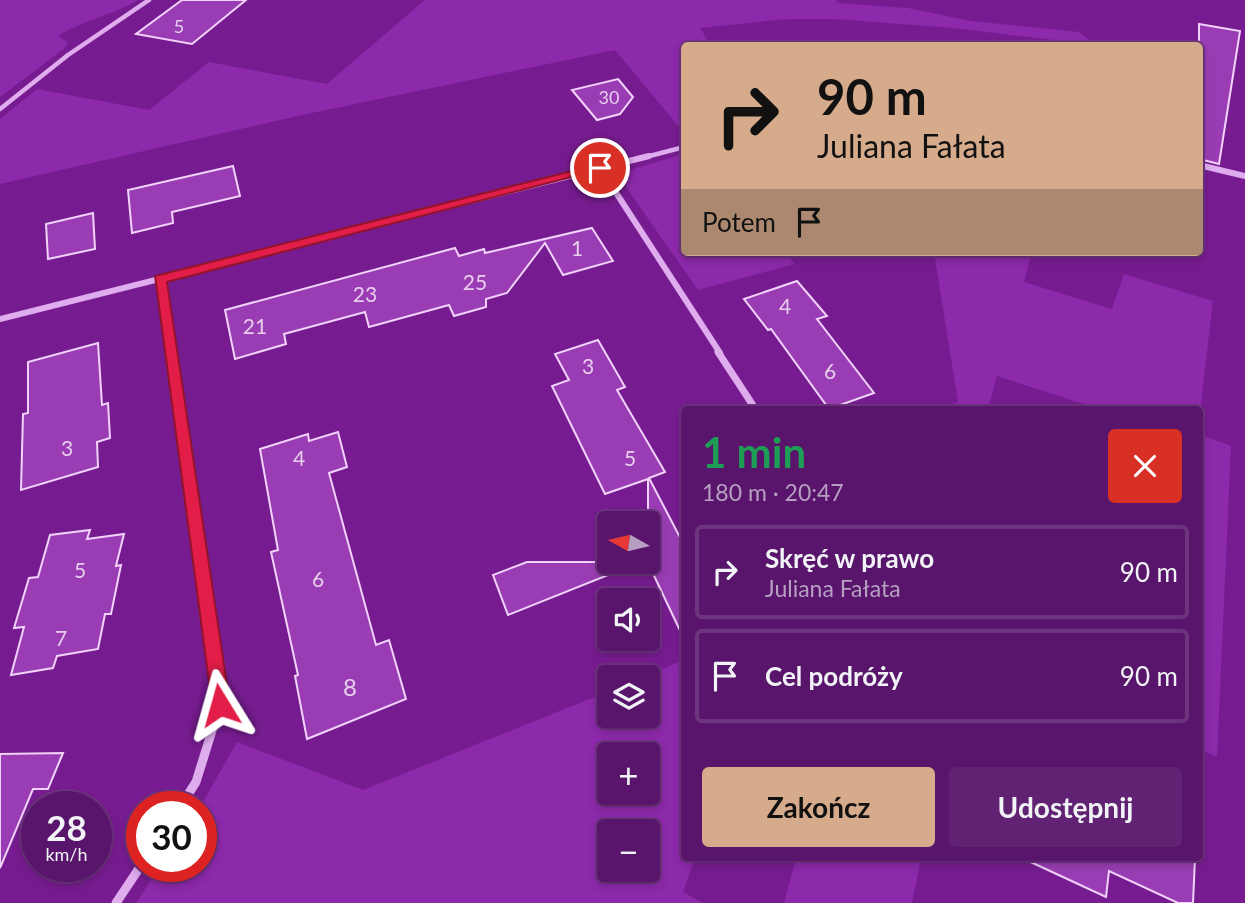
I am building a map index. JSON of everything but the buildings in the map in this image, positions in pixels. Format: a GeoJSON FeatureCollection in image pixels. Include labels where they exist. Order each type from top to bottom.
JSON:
{"type":"FeatureCollection","features":[{"type":"Feature","properties":{"kind":"street"},"geometry":{"type":"LineString","coordinates":[[0,109],[68,55],[149,0]]}},
{"type":"Feature","properties":{"kind":"street"},"geometry":{"type":"LineString","coordinates":[[0,319],[681,147]]}},
{"type":"Feature","properties":{"kind":"street"},"geometry":{"type":"LineString","coordinates":[[1203,166],[1245,176]]}},
{"type":"Feature","properties":{"kind":"street"},"geometry":{"type":"LineString","coordinates":[[600,168],[753,406]]}},
{"type":"Feature","properties":{"kind":"street"},"geometry":{"type":"LineString","coordinates":[[159,279],[220,705],[196,782],[190,791]]}},
{"type":"Feature","properties":{"kind":"street"},"geometry":{"type":"LineString","coordinates":[[116,903],[130,882]]}},
{"type":"Feature","properties":{"kind":"shaded area"},"geometry":{"type":"Polygon","coordinates":[[[0,0],[138,0],[58,36],[68,42],[65,48],[0,97],[0,0]]]}},
{"type":"Feature","properties":{"kind":"shaded area"},"geometry":{"type":"Polygon","coordinates":[[[425,0],[837,0],[836,3],[908,8],[971,21],[1079,32],[1091,42],[835,19],[787,19],[700,28],[709,42],[681,42],[681,129],[615,50],[302,115],[0,184],[0,119],[37,89],[149,110],[209,62],[327,84],[425,0]]]}},
{"type":"Feature","properties":{"kind":"shaded area"},"geometry":{"type":"Polygon","coordinates":[[[681,155],[681,256],[788,256],[795,264],[698,290],[626,187],[626,171],[681,155]]]}},
{"type":"Feature","properties":{"kind":"shaded area"},"geometry":{"type":"Polygon","coordinates":[[[935,256],[1031,256],[1024,282],[1112,309],[1124,274],[1213,301],[1201,406],[1090,406],[997,376],[989,406],[947,406],[958,402],[935,256]]]}},
{"type":"Feature","properties":{"kind":"shaded area"},"geometry":{"type":"Polygon","coordinates":[[[1203,436],[1231,446],[1217,757],[1203,751],[1203,436]]]}},
{"type":"Feature","properties":{"kind":"shaded area"},"geometry":{"type":"Polygon","coordinates":[[[681,661],[681,861],[694,861],[683,892],[703,903],[136,903],[150,882],[217,882],[217,791],[209,791],[237,742],[363,790],[597,696],[597,728],[660,728],[660,670],[681,661]]]}},
{"type":"Feature","properties":{"kind":"shaded area"},"geometry":{"type":"Polygon","coordinates":[[[795,861],[920,861],[912,903],[784,903],[795,861]]]}},
{"type":"Feature","properties":{"kind":"route"},"geometry":{"type":"LineString","coordinates":[[220,705],[183,427],[159,279],[600,168]]}}]}
